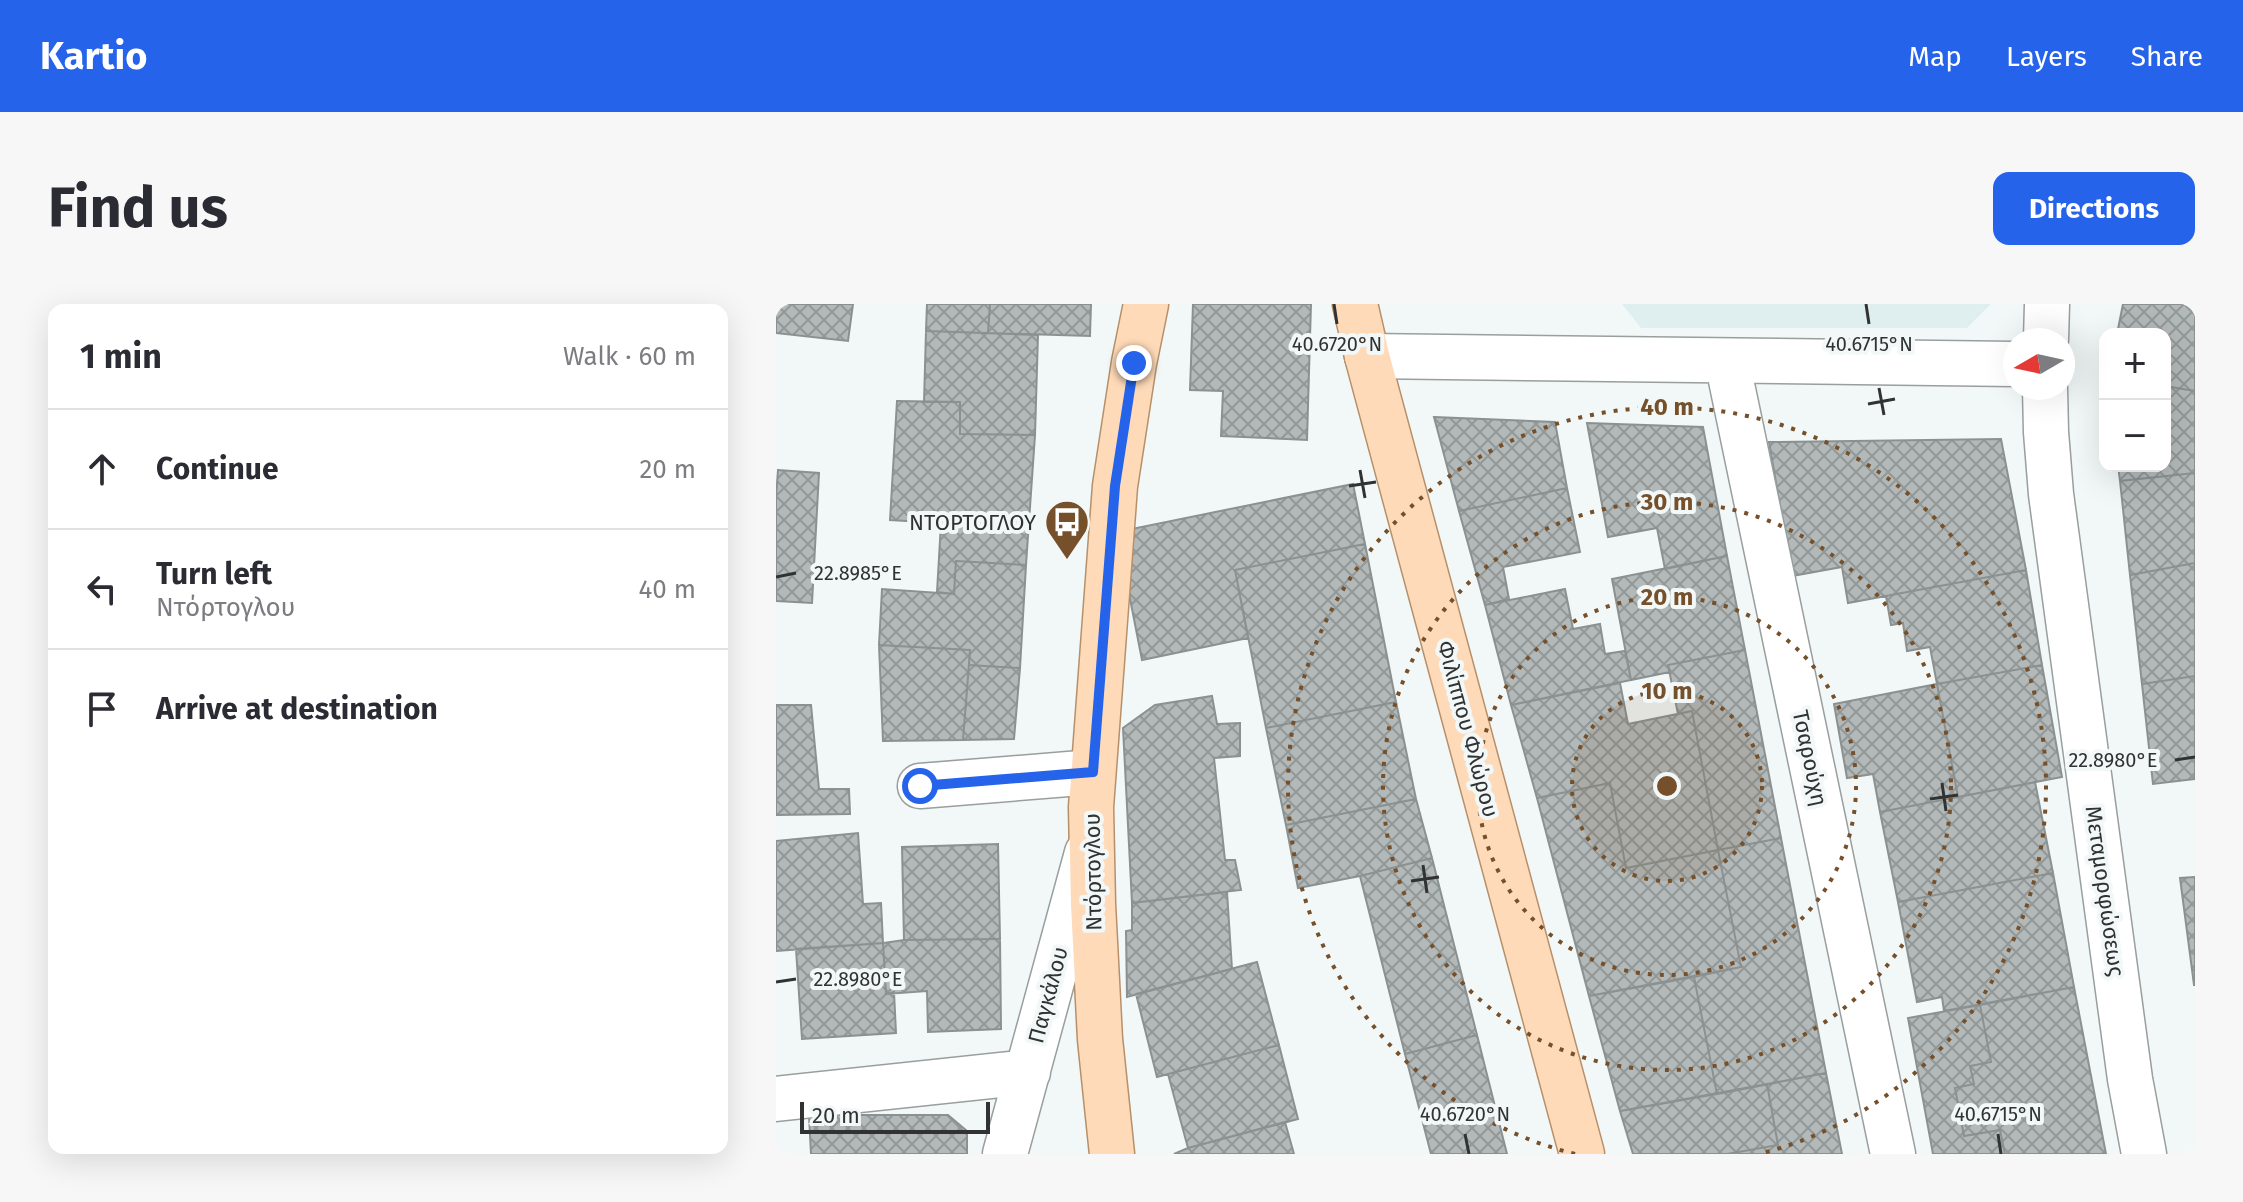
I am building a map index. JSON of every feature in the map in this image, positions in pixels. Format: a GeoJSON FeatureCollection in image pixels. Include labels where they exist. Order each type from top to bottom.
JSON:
{"type":"FeatureCollection","features":[{"type":"Feature","properties":{"kind":"main road","name":"Ντόρτογλου"},"geometry":{"type":"LineString","coordinates":[[1112,1154],[1100,1039],[1093,904],[1093,772],[1115,486],[1146,304]]}},
{"type":"Feature","properties":{"kind":"main road","name":"Φιλίππου Φλώρου"},"geometry":{"type":"LineString","coordinates":[[1355,304],[1582,1154]]}},
{"type":"Feature","properties":{"kind":"street"},"geometry":{"type":"LineString","coordinates":[[2046,328],[2047,304]]}},
{"type":"Feature","properties":{"kind":"street"},"geometry":{"type":"LineString","coordinates":[[1367,356],[2003,364]]}},
{"type":"Feature","properties":{"kind":"street","name":"Τσαρούχη"},"geometry":{"type":"LineString","coordinates":[[1727,361],[1893,1154]]}},
{"type":"Feature","properties":{"kind":"street","name":"Μεταμορφώσεως"},"geometry":{"type":"LineString","coordinates":[[2045,400],[2051,494],[2130,1079],[2144,1154]]}},
{"type":"Feature","properties":{"kind":"street"},"geometry":{"type":"LineString","coordinates":[[920,786],[1093,772]]}},
{"type":"Feature","properties":{"kind":"street","name":"Παγκάλου"},"geometry":{"type":"LineString","coordinates":[[1005,1154],[1091,835]]}},
{"type":"Feature","properties":{"kind":"street"},"geometry":{"type":"LineString","coordinates":[[776,1099],[1028,1072]]}},
{"type":"Feature","properties":{"kind":"shaded area"},"geometry":{"type":"Polygon","coordinates":[[[1622,304],[1991,304],[1967,328],[1641,328],[1622,304]]]}},
{"type":"Feature","properties":{"kind":"building"},"geometry":{"type":"Polygon","coordinates":[[[776,304],[853,304],[848,341],[776,333],[776,304]]]}},
{"type":"Feature","properties":{"kind":"building"},"geometry":{"type":"Polygon","coordinates":[[[927,304],[990,304],[988,333],[926,331],[927,304]]]}},
{"type":"Feature","properties":{"kind":"building"},"geometry":{"type":"Polygon","coordinates":[[[990,304],[1091,304],[1090,336],[988,333],[990,304]]]}},
{"type":"Feature","properties":{"kind":"building"},"geometry":{"type":"Polygon","coordinates":[[[1193,304],[1311,304],[1307,440],[1221,436],[1223,391],[1190,390],[1193,304]]]}},
{"type":"Feature","properties":{"kind":"building"},"geometry":{"type":"Polygon","coordinates":[[[2123,304],[2195,304],[2195,391],[2171,387],[2171,328],[2118,328],[2123,304]]]}},
{"type":"Feature","properties":{"kind":"building"},"geometry":{"type":"Polygon","coordinates":[[[926,331],[1038,335],[1035,435],[960,434],[960,402],[924,402],[926,331]]]}},
{"type":"Feature","properties":{"kind":"building"},"geometry":{"type":"Polygon","coordinates":[[[2171,387],[2195,391],[2195,473],[2120,481],[2119,472],[2171,472],[2171,387]]]}},
{"type":"Feature","properties":{"kind":"building"},"geometry":{"type":"Polygon","coordinates":[[[897,401],[960,402],[960,434],[1035,435],[1026,565],[956,561],[954,594],[937,592],[941,523],[890,520],[897,401]]]}},
{"type":"Feature","properties":{"kind":"building"},"geometry":{"type":"Polygon","coordinates":[[[1434,417],[1555,422],[1567,488],[1459,511],[1434,417]]]}},
{"type":"Feature","properties":{"kind":"building"},"geometry":{"type":"Polygon","coordinates":[[[1587,423],[1703,427],[1727,556],[1665,569],[1657,528],[1608,537],[1587,423]]]}},
{"type":"Feature","properties":{"kind":"building"},"geometry":{"type":"Polygon","coordinates":[[[2001,439],[2026,570],[1848,603],[1842,567],[1792,576],[1769,442],[2001,439]]]}},
{"type":"Feature","properties":{"kind":"building"},"geometry":{"type":"Polygon","coordinates":[[[778,470],[819,473],[812,603],[776,601],[778,470]]]}},
{"type":"Feature","properties":{"kind":"building"},"geometry":{"type":"Polygon","coordinates":[[[2195,473],[2195,563],[2130,575],[2120,481],[2195,473]]]}},
{"type":"Feature","properties":{"kind":"building"},"geometry":{"type":"Polygon","coordinates":[[[1353,484],[1365,544],[1235,570],[1248,638],[1142,660],[1117,532],[1353,484]]]}},
{"type":"Feature","properties":{"kind":"building"},"geometry":{"type":"Polygon","coordinates":[[[1567,488],[1580,552],[1503,567],[1509,599],[1485,605],[1459,511],[1567,488]]]}},
{"type":"Feature","properties":{"kind":"building"},"geometry":{"type":"Polygon","coordinates":[[[1365,544],[1396,702],[1266,728],[1235,570],[1365,544]]]}},
{"type":"Feature","properties":{"kind":"building"},"geometry":{"type":"Polygon","coordinates":[[[1727,556],[1745,650],[1668,665],[1670,672],[1631,680],[1612,579],[1727,556]]]}},
{"type":"Feature","properties":{"kind":"building"},"geometry":{"type":"Polygon","coordinates":[[[956,561],[1026,565],[1020,668],[969,665],[970,650],[879,645],[882,589],[954,594],[956,561]]]}},
{"type":"Feature","properties":{"kind":"building"},"geometry":{"type":"Polygon","coordinates":[[[2195,563],[2195,676],[2142,684],[2130,575],[2195,563]]]}},
{"type":"Feature","properties":{"kind":"building"},"geometry":{"type":"Polygon","coordinates":[[[2026,570],[2042,665],[1937,684],[1930,647],[1907,651],[1903,623],[1891,625],[1886,596],[2026,570]]]}},
{"type":"Feature","properties":{"kind":"building"},"geometry":{"type":"Polygon","coordinates":[[[1565,589],[1573,629],[1600,624],[1605,654],[1625,651],[1631,680],[1511,705],[1485,605],[1565,589]]]}},
{"type":"Feature","properties":{"kind":"building"},"geometry":{"type":"Polygon","coordinates":[[[879,645],[970,650],[963,740],[883,741],[879,645]]]}},
{"type":"Feature","properties":{"kind":"building"},"geometry":{"type":"Polygon","coordinates":[[[1745,650],[1781,838],[1718,850],[1692,711],[1678,714],[1668,665],[1745,650]]]}},
{"type":"Feature","properties":{"kind":"building"},"geometry":{"type":"Polygon","coordinates":[[[969,665],[1020,668],[1014,739],[963,740],[969,665]]]}},
{"type":"Feature","properties":{"kind":"building"},"geometry":{"type":"Polygon","coordinates":[[[2042,665],[2062,777],[1958,797],[1937,684],[2042,665]]]}},
{"type":"Feature","properties":{"kind":"building"},"geometry":{"type":"Polygon","coordinates":[[[2195,676],[2195,779],[2153,784],[2142,684],[2195,676]]]}},
{"type":"Feature","properties":{"kind":"building"},"geometry":{"type":"Polygon","coordinates":[[[1620,683],[1628,724],[1692,711],[1718,850],[1626,868],[1610,783],[1537,798],[1511,705],[1620,683]]]}},
{"type":"Feature","properties":{"kind":"building"},"geometry":{"type":"Polygon","coordinates":[[[1937,684],[1958,797],[1880,812],[1873,774],[1847,778],[1834,704],[1937,684]]]}},
{"type":"Feature","properties":{"kind":"building"},"geometry":{"type":"Polygon","coordinates":[[[1212,696],[1217,724],[1240,723],[1240,756],[1214,758],[1225,860],[1235,860],[1241,890],[1132,903],[1123,728],[1155,705],[1212,696]]]}},
{"type":"Feature","properties":{"kind":"building"},"geometry":{"type":"Polygon","coordinates":[[[1396,702],[1416,799],[1286,825],[1266,728],[1396,702]]]}},
{"type":"Feature","properties":{"kind":"building"},"geometry":{"type":"Polygon","coordinates":[[[776,705],[811,705],[819,789],[849,789],[850,814],[776,815],[776,705]]]}},
{"type":"Feature","properties":{"kind":"building"},"geometry":{"type":"Polygon","coordinates":[[[2035,782],[2053,873],[1898,902],[1880,812],[2035,782]]]}},
{"type":"Feature","properties":{"kind":"building"},"geometry":{"type":"Polygon","coordinates":[[[1610,783],[1626,868],[1718,850],[1741,967],[1589,996],[1537,798],[1610,783]]]}},
{"type":"Feature","properties":{"kind":"building"},"geometry":{"type":"Polygon","coordinates":[[[1416,799],[1432,858],[1298,888],[1286,825],[1416,799]]]}},
{"type":"Feature","properties":{"kind":"building"},"geometry":{"type":"Polygon","coordinates":[[[858,833],[863,904],[881,903],[883,943],[776,951],[776,841],[858,833]]]}},
{"type":"Feature","properties":{"kind":"building"},"geometry":{"type":"Polygon","coordinates":[[[1781,838],[1826,1073],[1717,1094],[1694,977],[1741,967],[1718,850],[1781,838]]]}},
{"type":"Feature","properties":{"kind":"building"},"geometry":{"type":"Polygon","coordinates":[[[998,844],[1000,939],[904,940],[902,847],[998,844]]]}},
{"type":"Feature","properties":{"kind":"building"},"geometry":{"type":"Polygon","coordinates":[[[1432,858],[1477,1035],[1405,1054],[1360,876],[1432,858]]]}},
{"type":"Feature","properties":{"kind":"building"},"geometry":{"type":"Polygon","coordinates":[[[2053,873],[2074,987],[1944,1011],[1942,997],[1917,1002],[1898,902],[2053,873]]]}},
{"type":"Feature","properties":{"kind":"building"},"geometry":{"type":"Polygon","coordinates":[[[2195,877],[2195,985],[2194,985],[2180,878],[2195,877]]]}},
{"type":"Feature","properties":{"kind":"building"},"geometry":{"type":"Polygon","coordinates":[[[1227,892],[1232,969],[1127,997],[1126,931],[1132,930],[1132,903],[1227,892]]]}},
{"type":"Feature","properties":{"kind":"building"},"geometry":{"type":"Polygon","coordinates":[[[1000,939],[1001,1029],[928,1032],[927,991],[886,994],[883,943],[1000,939]]]}},
{"type":"Feature","properties":{"kind":"building"},"geometry":{"type":"Polygon","coordinates":[[[883,943],[886,994],[894,992],[896,1033],[802,1039],[796,949],[883,943]]]}},
{"type":"Feature","properties":{"kind":"building"},"geometry":{"type":"Polygon","coordinates":[[[1257,962],[1279,1045],[1157,1077],[1136,994],[1257,962]]]}},
{"type":"Feature","properties":{"kind":"building"},"geometry":{"type":"Polygon","coordinates":[[[1694,977],[1717,1094],[1620,1111],[1589,996],[1694,977]]]}},
{"type":"Feature","properties":{"kind":"building"},"geometry":{"type":"Polygon","coordinates":[[[2074,987],[2106,1154],[2005,1154],[2000,1130],[1964,1136],[1955,1088],[1974,1084],[1970,1066],[1991,1062],[1980,1005],[2074,987]]]}},
{"type":"Feature","properties":{"kind":"building"},"geometry":{"type":"Polygon","coordinates":[[[1980,1005],[1991,1062],[1970,1066],[1974,1084],[1955,1088],[1964,1136],[2000,1130],[2005,1154],[1933,1154],[1908,1018],[1980,1005]]]}},
{"type":"Feature","properties":{"kind":"building"},"geometry":{"type":"Polygon","coordinates":[[[1477,1035],[1507,1154],[1431,1154],[1405,1054],[1477,1035]]]}},
{"type":"Feature","properties":{"kind":"building"},"geometry":{"type":"Polygon","coordinates":[[[1279,1045],[1298,1119],[1188,1148],[1168,1074],[1279,1045]]]}},
{"type":"Feature","properties":{"kind":"building"},"geometry":{"type":"Polygon","coordinates":[[[1826,1073],[1842,1154],[1727,1154],[1778,1145],[1767,1084],[1826,1073]]]}},
{"type":"Feature","properties":{"kind":"building"},"geometry":{"type":"Polygon","coordinates":[[[1767,1084],[1778,1145],[1727,1154],[1633,1154],[1620,1111],[1767,1084]]]}},
{"type":"Feature","properties":{"kind":"building"},"geometry":{"type":"Polygon","coordinates":[[[948,1115],[967,1131],[967,1154],[811,1154],[809,1116],[948,1115]]]}},
{"type":"Feature","properties":{"kind":"building"},"geometry":{"type":"Polygon","coordinates":[[[1285,1122],[1294,1154],[1174,1154],[1188,1148],[1285,1122]]]}},
{"type":"Feature","properties":{"kind":"place","name":"ΝΤΟΡΤΟΓΛΟΥ"},"geometry":{"type":"Point","coordinates":[1067,561]}},
{"type":"Feature","properties":{"kind":"route"},"geometry":{"type":"LineString","coordinates":[[920,786],[1093,772],[1115,486],[1134,363]]}}]}
